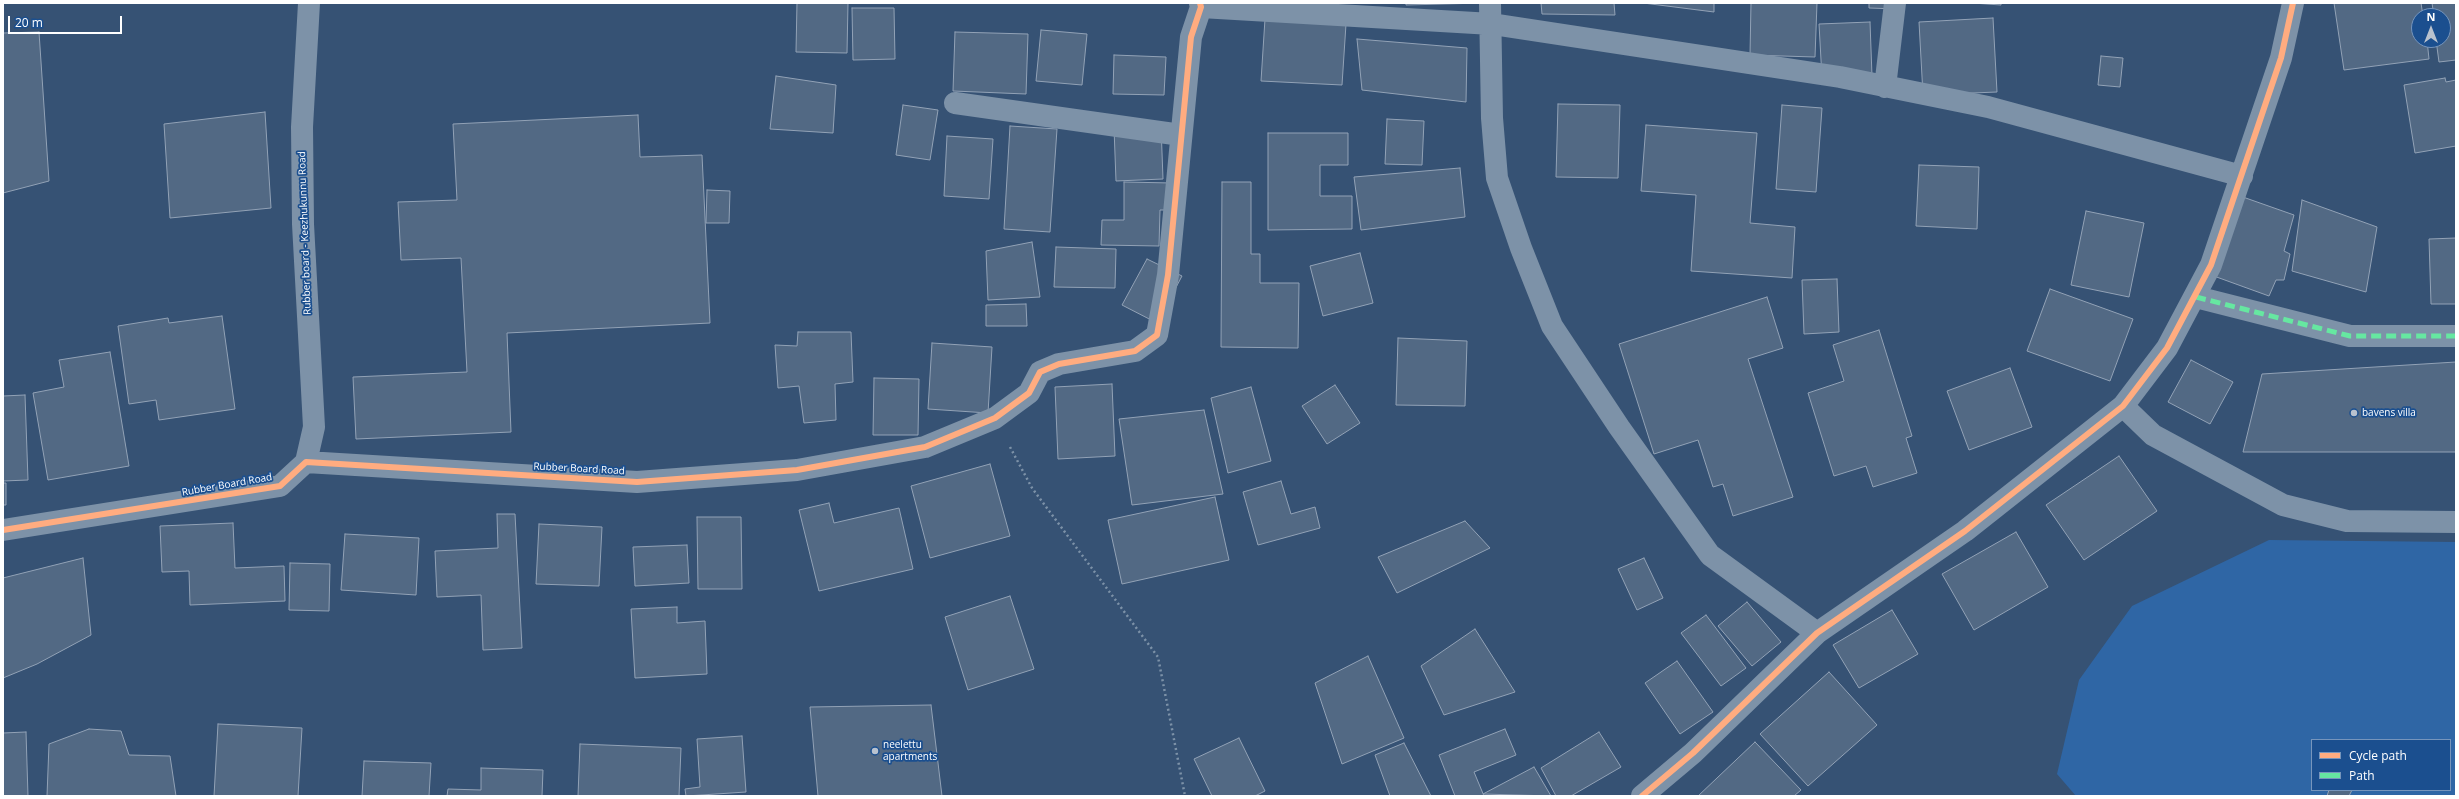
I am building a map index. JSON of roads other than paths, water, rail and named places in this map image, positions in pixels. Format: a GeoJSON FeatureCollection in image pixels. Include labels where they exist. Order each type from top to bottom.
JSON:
{"type":"FeatureCollection","features":[{"type":"Feature","properties":{"kind":"street","name":"Rubber board - Keezhukunnu Road"},"geometry":{"type":"LineString","coordinates":[[306,462],[314,427],[303,224],[302,127],[309,3]]}},
{"type":"Feature","properties":{"kind":"street"},"geometry":{"type":"LineString","coordinates":[[1886,87],[1895,3]]}},
{"type":"Feature","properties":{"kind":"street"},"geometry":{"type":"LineString","coordinates":[[1642,796],[1693,753],[1817,634],[1965,531],[2123,406],[2167,348],[2196,297],[2211,265],[2281,58],[2293,3]]}},
{"type":"Feature","properties":{"kind":"street"},"geometry":{"type":"LineString","coordinates":[[955,103],[1181,135],[1191,37],[1200,5],[1491,13],[1840,77],[1988,107],[2242,176]]}},
{"type":"Feature","properties":{"kind":"street"},"geometry":{"type":"LineString","coordinates":[[1491,13],[1492,118],[1497,178],[1521,248],[1552,326],[1619,427],[1710,555],[1817,634]]}},
{"type":"Feature","properties":{"kind":"street","name":"Rubber Board Road"},"geometry":{"type":"LineString","coordinates":[[3,530],[280,486],[306,462],[637,482],[797,470],[925,447],[995,418],[1029,392],[1040,372],[1059,364],[1135,351],[1158,335],[1168,275],[1181,135]]}},
{"type":"Feature","properties":{"kind":"street"},"geometry":{"type":"LineString","coordinates":[[2196,297],[2350,336],[2456,336]]}},
{"type":"Feature","properties":{"kind":"street"},"geometry":{"type":"LineString","coordinates":[[2123,406],[2153,435],[2283,505],[2347,521],[2456,522]]}},
{"type":"Feature","properties":{"kind":"place","name":"bavens villa"},"geometry":{"type":"Point","coordinates":[2354,413]}},
{"type":"Feature","properties":{"kind":"place","name":"neelettu apartments"},"geometry":{"type":"Point","coordinates":[875,751]}}]}
